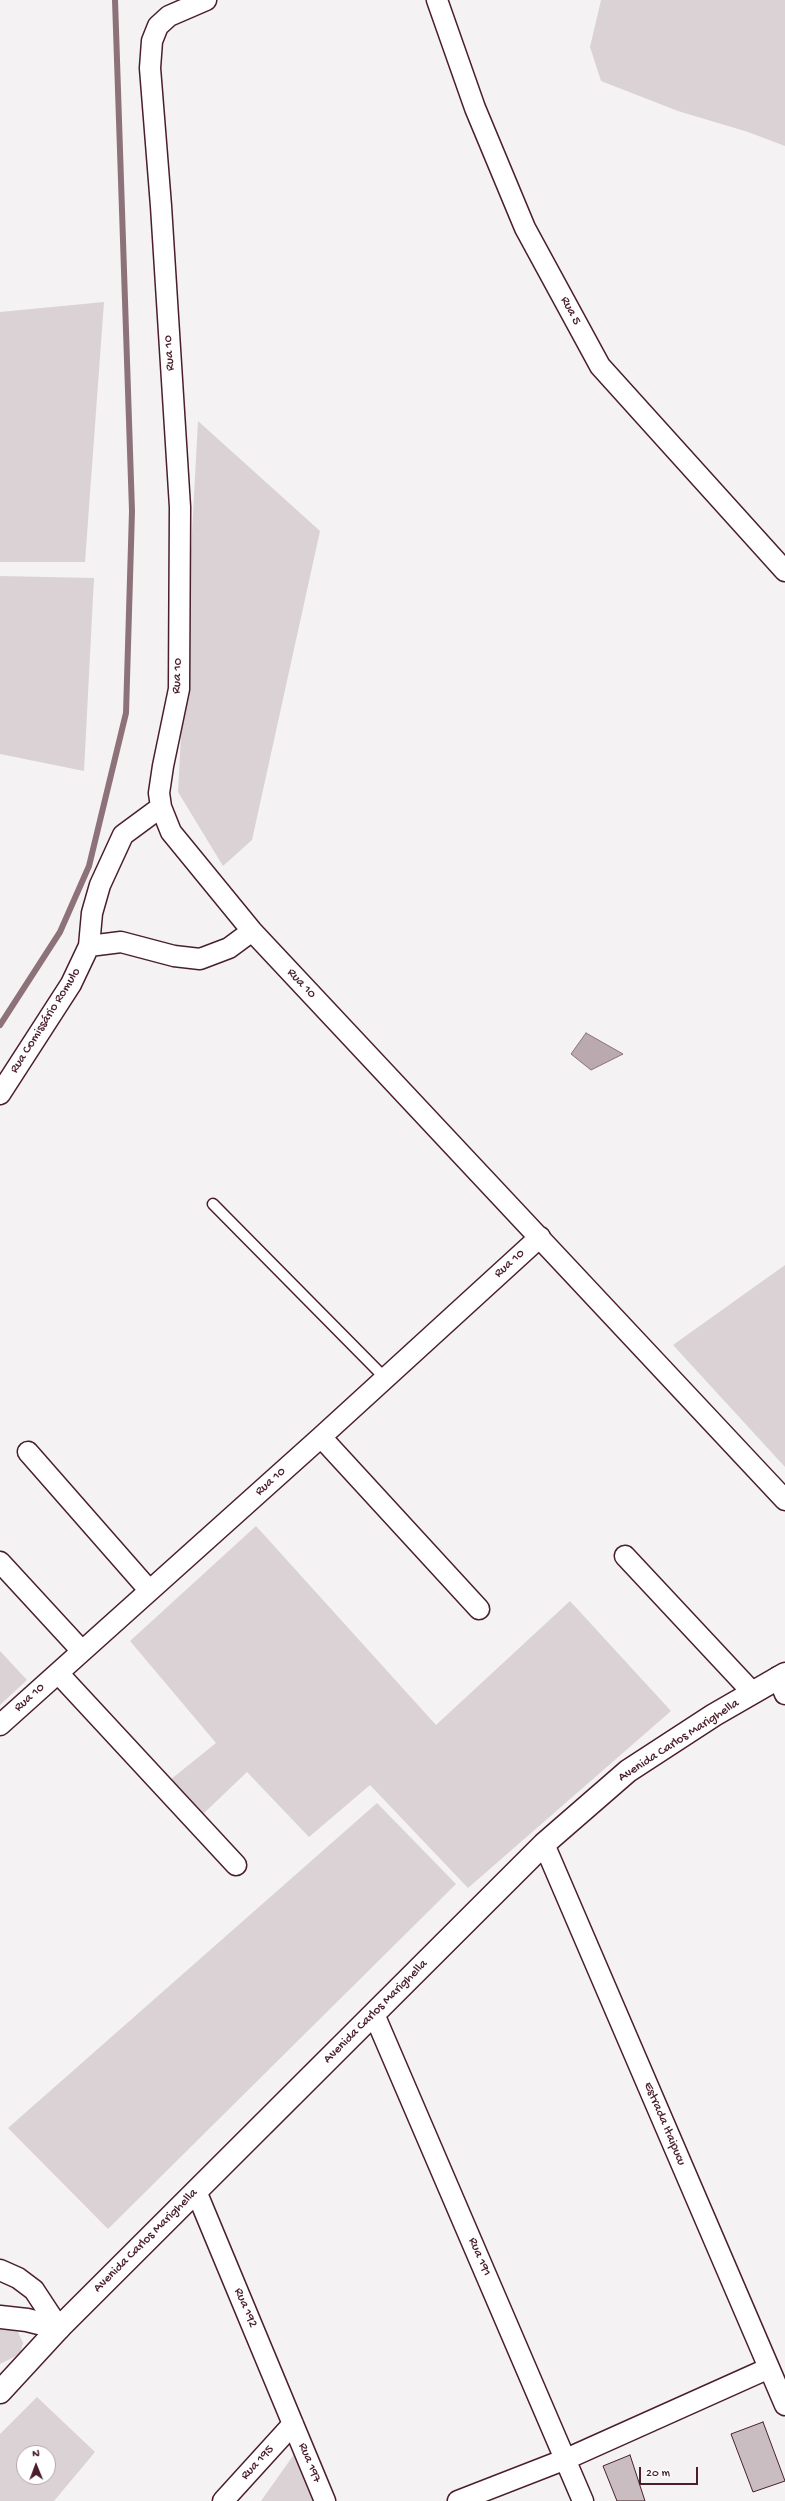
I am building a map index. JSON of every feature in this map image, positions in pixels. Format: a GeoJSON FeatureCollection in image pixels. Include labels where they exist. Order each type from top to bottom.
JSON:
{"type":"FeatureCollection","features":[{"type":"Feature","properties":{"kind":"main road","name":"Avenida Carlos Marighella"},"geometry":{"type":"LineString","coordinates":[[0,2392],[59,2328],[544,1844],[628,1771],[714,1715],[754,1693],[783,1682]]}},
{"type":"Feature","properties":{"kind":"main road"},"geometry":{"type":"LineString","coordinates":[[0,2317],[27,2320],[59,2328]]}},
{"type":"Feature","properties":{"kind":"street","name":"Rua 10"},"geometry":{"type":"LineString","coordinates":[[206,0],[169,16],[158,26],[152,41],[150,68],[161,206],[180,507],[179,689],[162,772],[159,793],[161,807],[172,832],[252,932],[540,1237],[785,1500]]}},
{"type":"Feature","properties":{"kind":"street","name":"Rua 5"},"geometry":{"type":"LineString","coordinates":[[437,0],[474,108],[525,228],[600,366],[785,571]]}},
{"type":"Feature","properties":{"kind":"street","name":"Rua Comissário Romulo"},"geometry":{"type":"LineString","coordinates":[[0,1094],[71,984],[89,946],[92,913],[100,885],[123,835],[161,807]]}},
{"type":"Feature","properties":{"kind":"street"},"geometry":{"type":"LineString","coordinates":[[89,946],[121,942],[174,956],[200,959],[229,948],[252,932]]}},
{"type":"Feature","properties":{"kind":"street","name":"Rua 10"},"geometry":{"type":"LineString","coordinates":[[0,1725],[58,1673],[81,1650],[321,1437],[384,1377],[540,1237]]}},
{"type":"Feature","properties":{"kind":"street"},"geometry":{"type":"LineString","coordinates":[[321,1437],[479,1609]]}},
{"type":"Feature","properties":{"kind":"street"},"geometry":{"type":"LineString","coordinates":[[28,1452],[149,1590]]}},
{"type":"Feature","properties":{"kind":"street"},"geometry":{"type":"LineString","coordinates":[[625,1556],[754,1693]]}},
{"type":"Feature","properties":{"kind":"street"},"geometry":{"type":"LineString","coordinates":[[0,1562],[81,1650]]}},
{"type":"Feature","properties":{"kind":"street"},"geometry":{"type":"LineString","coordinates":[[58,1673],[236,1865]]}},
{"type":"Feature","properties":{"kind":"street","name":"Estrada Itaipucu"},"geometry":{"type":"LineString","coordinates":[[544,1844],[785,2405]]}},
{"type":"Feature","properties":{"kind":"street","name":"Rua 191"},"geometry":{"type":"LineString","coordinates":[[374,2014],[583,2501]]}},
{"type":"Feature","properties":{"kind":"street","name":"Rua 192"},"geometry":{"type":"LineString","coordinates":[[196,2191],[294,2424]]}},
{"type":"Feature","properties":{"kind":"street"},"geometry":{"type":"LineString","coordinates":[[0,2270],[18,2278],[34,2290],[59,2328]]}},
{"type":"Feature","properties":{"kind":"street"},"geometry":{"type":"LineString","coordinates":[[458,2501],[566,2459],[769,2368]]}},
{"type":"Feature","properties":{"kind":"street","name":"Rua 195"},"geometry":{"type":"LineString","coordinates":[[223,2501],[294,2424]]}},
{"type":"Feature","properties":{"kind":"street","name":"Rua 197"},"geometry":{"type":"LineString","coordinates":[[294,2424],[325,2501]]}},
{"type":"Feature","properties":{"kind":"lane"},"geometry":{"type":"LineString","coordinates":[[213,1204],[384,1377]]}},
{"type":"Feature","properties":{"kind":"shaded area"},"geometry":{"type":"Polygon","coordinates":[[[601,0],[785,0],[785,146],[748,132],[678,111],[601,81],[590,47],[601,0]]]}},
{"type":"Feature","properties":{"kind":"shaded area"},"geometry":{"type":"Polygon","coordinates":[[[104,302],[85,562],[0,562],[0,312],[104,302]]]}},
{"type":"Feature","properties":{"kind":"shaded area"},"geometry":{"type":"Polygon","coordinates":[[[198,421],[320,531],[252,840],[223,866],[178,792],[198,421]]]}},
{"type":"Feature","properties":{"kind":"shaded area"},"geometry":{"type":"Polygon","coordinates":[[[0,576],[94,578],[84,771],[0,754],[0,576]]]}},
{"type":"Feature","properties":{"kind":"shaded area"},"geometry":{"type":"Polygon","coordinates":[[[586,1033],[623,1054],[591,1070],[571,1054],[586,1033]]]}},
{"type":"Feature","properties":{"kind":"shaded area"},"geometry":{"type":"Polygon","coordinates":[[[785,1265],[785,1467],[673,1345],[785,1265]]]}},
{"type":"Feature","properties":{"kind":"shaded area"},"geometry":{"type":"Polygon","coordinates":[[[256,1526],[436,1725],[570,1601],[671,1711],[468,1888],[370,1785],[309,1837],[247,1772],[203,1814],[170,1780],[216,1743],[130,1641],[256,1526]]]}},
{"type":"Feature","properties":{"kind":"shaded area"},"geometry":{"type":"Polygon","coordinates":[[[0,1651],[27,1680],[0,1705],[0,1651]]]}},
{"type":"Feature","properties":{"kind":"shaded area"},"geometry":{"type":"Polygon","coordinates":[[[377,1803],[456,1884],[108,2229],[8,2128],[377,1803]]]}},
{"type":"Feature","properties":{"kind":"shaded area"},"geometry":{"type":"Polygon","coordinates":[[[0,2326],[7,2327],[18,2332],[23,2343],[20,2354],[0,2364],[0,2326]]]}},
{"type":"Feature","properties":{"kind":"shaded area"},"geometry":{"type":"Polygon","coordinates":[[[37,2397],[95,2452],[54,2501],[0,2501],[0,2434],[37,2397]]]}},
{"type":"Feature","properties":{"kind":"shaded area"},"geometry":{"type":"Polygon","coordinates":[[[300,2446],[328,2501],[261,2501],[300,2446]]]}},
{"type":"Feature","properties":{"kind":"building"},"geometry":{"type":"Polygon","coordinates":[[[763,2422],[785,2481],[753,2492],[731,2434],[763,2422]]]}},
{"type":"Feature","properties":{"kind":"building"},"geometry":{"type":"Polygon","coordinates":[[[630,2455],[645,2501],[617,2501],[603,2466],[630,2455]]]}},
{"type":"Feature","properties":{"kind":"waterway"},"geometry":{"type":"LineString","coordinates":[[0,1025],[60,932],[89,866],[126,713],[132,511],[115,0]]}}]}
